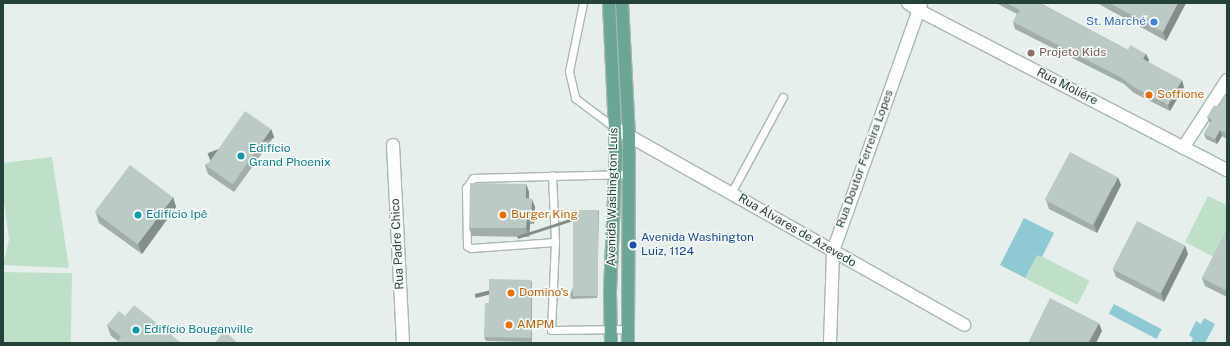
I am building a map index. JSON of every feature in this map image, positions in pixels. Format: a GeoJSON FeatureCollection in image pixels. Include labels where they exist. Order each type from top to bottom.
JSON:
{"type":"FeatureCollection","features":[{"type":"Feature","properties":{"kind":"main road","name":"Avenida Washington Luís"},"geometry":{"type":"LineString","coordinates":[[610,3],[616,174],[610,294],[611,343]]}},
{"type":"Feature","properties":{"kind":"main road","name":"Avenida Washington Luís"},"geometry":{"type":"LineString","coordinates":[[622,3],[629,136],[628,343]]}},
{"type":"Feature","properties":{"kind":"street","name":"Rua Moliére"},"geometry":{"type":"LineString","coordinates":[[908,3],[920,7],[1183,148],[1227,170]]}},
{"type":"Feature","properties":{"kind":"street","name":"Rua Doutor Ferreira Lopes"},"geometry":{"type":"LineString","coordinates":[[830,343],[833,251],[920,7]]}},
{"type":"Feature","properties":{"kind":"street"},"geometry":{"type":"LineString","coordinates":[[1183,148],[1227,80]]}},
{"type":"Feature","properties":{"kind":"street","name":"Rua Álvares de Azevedo"},"geometry":{"type":"LineString","coordinates":[[615,128],[964,325]]}},
{"type":"Feature","properties":{"kind":"street","name":"Rua Padre Chico"},"geometry":{"type":"LineString","coordinates":[[393,145],[403,343]]}},
{"type":"Feature","properties":{"kind":"lane"},"geometry":{"type":"LineString","coordinates":[[583,3],[569,71],[575,98],[615,128]]}},
{"type":"Feature","properties":{"kind":"lane"},"geometry":{"type":"LineString","coordinates":[[730,193],[783,97]]}},
{"type":"Feature","properties":{"kind":"lane"},"geometry":{"type":"LineString","coordinates":[[555,242],[471,248],[467,246],[466,188],[473,178],[629,174]]}},
{"type":"Feature","properties":{"kind":"lane"},"geometry":{"type":"LineString","coordinates":[[552,175],[555,242],[551,330],[628,328]]}},
{"type":"Feature","properties":{"kind":"green space"},"geometry":{"type":"Polygon","coordinates":[[[52,157],[69,268],[3,265],[9,240],[3,193],[3,163],[52,157]]]}},
{"type":"Feature","properties":{"kind":"green space"},"geometry":{"type":"Polygon","coordinates":[[[1208,196],[1227,205],[1227,230],[1214,257],[1185,242],[1208,196]]]}},
{"type":"Feature","properties":{"kind":"green space"},"geometry":{"type":"Polygon","coordinates":[[[1037,254],[1090,281],[1077,305],[1025,278],[1037,254]]]}},
{"type":"Feature","properties":{"kind":"green space"},"geometry":{"type":"Polygon","coordinates":[[[3,272],[72,273],[71,343],[3,343],[3,272]]]}},
{"type":"Feature","properties":{"kind":"water"},"geometry":{"type":"Polygon","coordinates":[[[1024,218],[1054,233],[1042,257],[1037,255],[1025,278],[1000,265],[1024,218]]]}},
{"type":"Feature","properties":{"kind":"water"},"geometry":{"type":"Polygon","coordinates":[[[1114,304],[1162,329],[1157,339],[1109,314],[1114,304]]]}},
{"type":"Feature","properties":{"kind":"water"},"geometry":{"type":"Polygon","coordinates":[[[1204,318],[1215,324],[1205,343],[1191,343],[1193,338],[1189,335],[1196,321],[1201,324],[1204,318]]]}},
{"type":"Feature","properties":{"kind":"building"},"geometry":{"type":"Polygon","coordinates":[[[1006,3],[1039,3],[1128,50],[1130,45],[1146,54],[1143,59],[1182,80],[1168,105],[1132,86],[1122,78],[1013,22],[1020,10],[1006,3]]]}},
{"type":"Feature","properties":{"kind":"building"},"geometry":{"type":"Polygon","coordinates":[[[1109,3],[1178,3],[1163,32],[1109,3]]]}},
{"type":"Feature","properties":{"kind":"building"},"geometry":{"type":"Polygon","coordinates":[[[1227,93],[1227,134],[1220,130],[1215,139],[1204,134],[1212,120],[1207,117],[1214,105],[1218,107],[1227,93]]]}},
{"type":"Feature","properties":{"kind":"building","name":"Edifício Grand Phoenix"},"geometry":{"type":"Polygon","coordinates":[[[245,111],[271,129],[233,184],[207,166],[245,111]]]}},
{"type":"Feature","properties":{"kind":"building"},"geometry":{"type":"Polygon","coordinates":[[[1070,152],[1118,177],[1092,225],[1045,200],[1070,152]]]}},
{"type":"Feature","properties":{"kind":"building","name":"Edifício Ipê"},"geometry":{"type":"Polygon","coordinates":[[[130,165],[173,197],[138,245],[94,212],[130,165]]]}},
{"type":"Feature","properties":{"kind":"building","name":"Burger King"},"geometry":{"type":"Polygon","coordinates":[[[470,183],[526,184],[526,198],[532,199],[531,215],[527,215],[526,228],[469,228],[470,183]]]}},
{"type":"Feature","properties":{"kind":"building"},"geometry":{"type":"Polygon","coordinates":[[[573,210],[598,210],[598,296],[573,296],[573,210]]]}},
{"type":"Feature","properties":{"kind":"building"},"geometry":{"type":"Polygon","coordinates":[[[1137,221],[1185,246],[1161,294],[1112,269],[1137,221]]]}},
{"type":"Feature","properties":{"kind":"building"},"geometry":{"type":"Polygon","coordinates":[[[1227,230],[1227,291],[1202,278],[1227,230]]]}},
{"type":"Feature","properties":{"kind":"building"},"geometry":{"type":"Polygon","coordinates":[[[489,279],[531,280],[531,338],[484,337],[485,303],[489,303],[489,279]]]}},
{"type":"Feature","properties":{"kind":"building"},"geometry":{"type":"Polygon","coordinates":[[[1050,298],[1099,323],[1088,343],[1028,343],[1050,298]]]}},
{"type":"Feature","properties":{"kind":"building"},"geometry":{"type":"Polygon","coordinates":[[[134,305],[180,342],[116,343],[121,337],[107,325],[119,311],[125,316],[134,305]]]}},
{"type":"Feature","properties":{"kind":"building"},"geometry":{"type":"Polygon","coordinates":[[[224,331],[238,343],[215,343],[224,331]]]}},
{"type":"Feature","properties":{"kind":"place","name":"St. Marché"},"geometry":{"type":"Point","coordinates":[1154,22]}},
{"type":"Feature","properties":{"kind":"place","name":"Projeto Kids"},"geometry":{"type":"Point","coordinates":[1031,53]}},
{"type":"Feature","properties":{"kind":"place","name":"Soffione"},"geometry":{"type":"Point","coordinates":[1149,95]}},
{"type":"Feature","properties":{"kind":"place","name":"Edifício Grand Phoenix"},"geometry":{"type":"Point","coordinates":[241,156]}},
{"type":"Feature","properties":{"kind":"place","name":"Edifício Ipê"},"geometry":{"type":"Point","coordinates":[138,215]}},
{"type":"Feature","properties":{"kind":"place","name":"Burger King"},"geometry":{"type":"Point","coordinates":[503,215]}},
{"type":"Feature","properties":{"kind":"place","name":"Avenida Washington Luiz, 1124"},"geometry":{"type":"Point","coordinates":[633,245]}},
{"type":"Feature","properties":{"kind":"place","name":"Domino's"},"geometry":{"type":"Point","coordinates":[511,293]}},
{"type":"Feature","properties":{"kind":"place","name":"AMPM"},"geometry":{"type":"Point","coordinates":[509,325]}},
{"type":"Feature","properties":{"kind":"place","name":"Edifício Bouganville"},"geometry":{"type":"Point","coordinates":[136,330]}}]}
